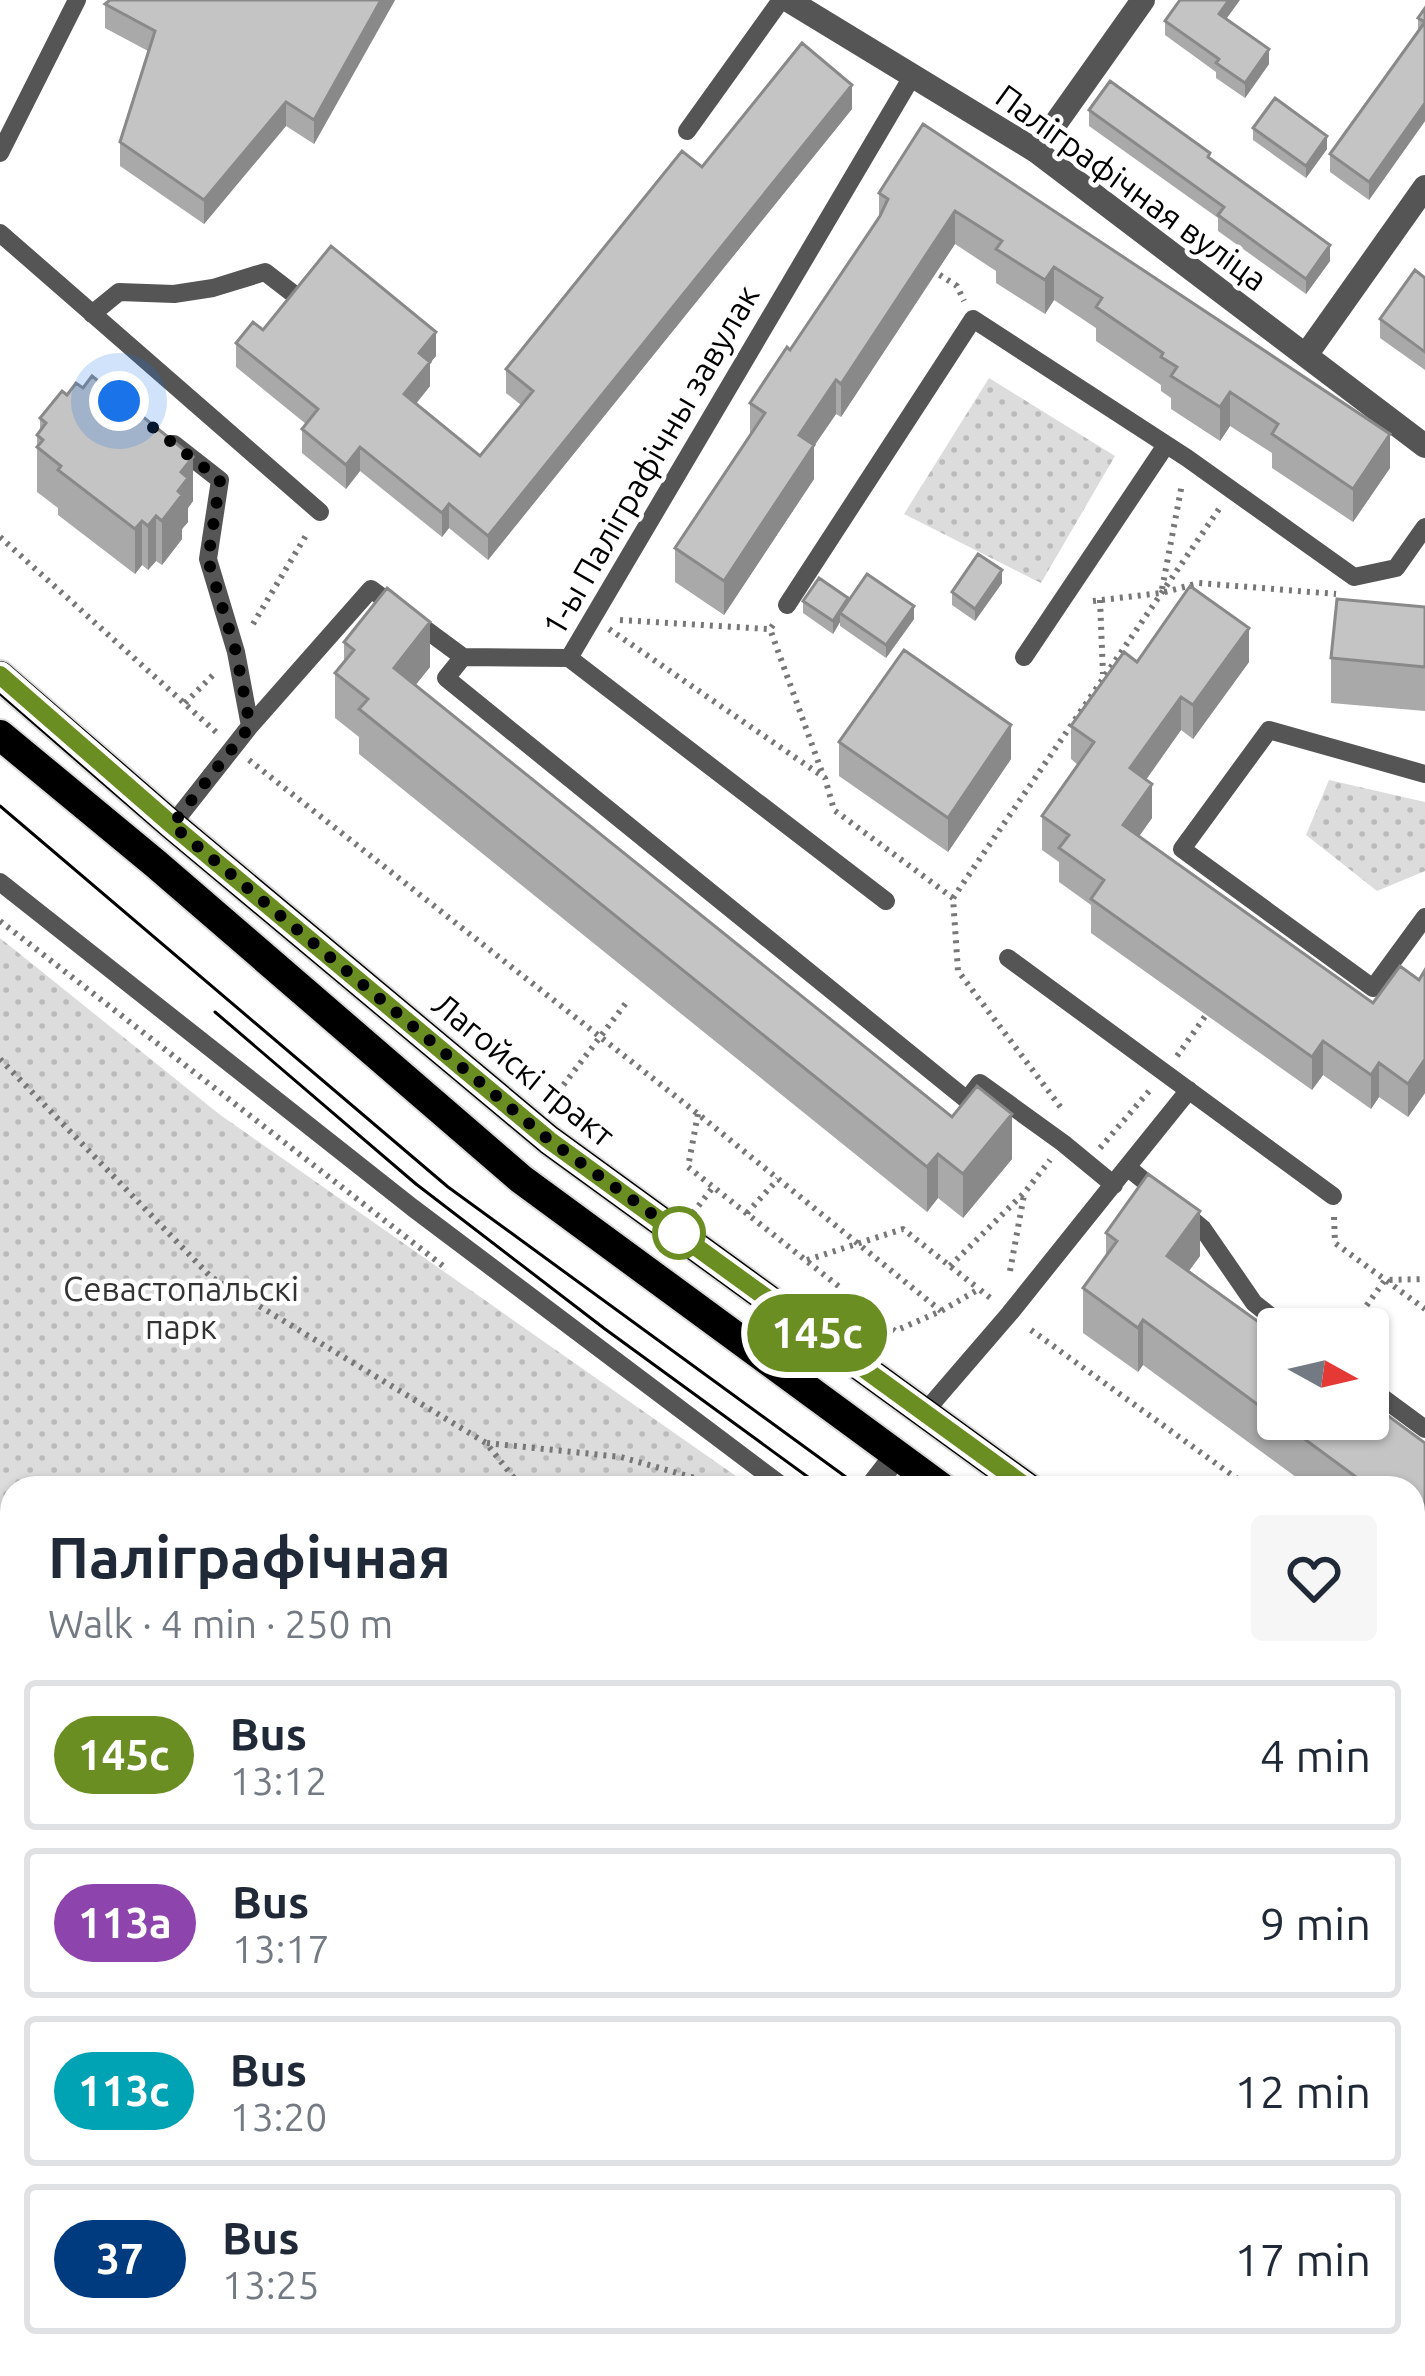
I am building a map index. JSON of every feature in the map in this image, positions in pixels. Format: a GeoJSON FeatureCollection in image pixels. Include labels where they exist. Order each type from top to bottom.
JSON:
{"type":"FeatureCollection","features":[{"type":"Feature","properties":{"kind":"main road","name":"Лагойскі тракт"},"geometry":{"type":"LineString","coordinates":[[0,676],[549,1140],[1011,1476]]}},
{"type":"Feature","properties":{"kind":"main road"},"geometry":{"type":"LineString","coordinates":[[0,735],[521,1179],[924,1476]]}},
{"type":"Feature","properties":{"kind":"main road"},"geometry":{"type":"LineString","coordinates":[[896,1456],[923,1414]]}},
{"type":"Feature","properties":{"kind":"street","name":"Паліграфічная вуліца"},"geometry":{"type":"LineString","coordinates":[[784,0],[1036,151],[1425,446]]}},
{"type":"Feature","properties":{"kind":"street"},"geometry":{"type":"LineString","coordinates":[[1036,151],[1143,0]]}},
{"type":"Feature","properties":{"kind":"street"},"geometry":{"type":"LineString","coordinates":[[1306,355],[1425,187]]}},
{"type":"Feature","properties":{"kind":"street"},"geometry":{"type":"LineString","coordinates":[[880,1476],[896,1456]]}},
{"type":"Feature","properties":{"kind":"lane"},"geometry":{"type":"LineString","coordinates":[[0,153],[77,0]]}},
{"type":"Feature","properties":{"kind":"lane"},"geometry":{"type":"LineString","coordinates":[[687,130],[784,0]]}},
{"type":"Feature","properties":{"kind":"lane","name":"1-ы Паліграфічны завулак"},"geometry":{"type":"LineString","coordinates":[[886,901],[568,658],[913,75]]}},
{"type":"Feature","properties":{"kind":"lane"},"geometry":{"type":"LineString","coordinates":[[0,233],[320,512]]}},
{"type":"Feature","properties":{"kind":"lane"},"geometry":{"type":"LineString","coordinates":[[92,314],[119,292],[174,294],[266,272],[291,292]]}},
{"type":"Feature","properties":{"kind":"lane"},"geometry":{"type":"LineString","coordinates":[[787,605],[973,319],[1187,458],[1354,577],[1396,568],[1425,527]]}},
{"type":"Feature","properties":{"kind":"lane"},"geometry":{"type":"LineString","coordinates":[[153,428],[220,480],[208,560],[236,652],[250,726]]}},
{"type":"Feature","properties":{"kind":"lane"},"geometry":{"type":"LineString","coordinates":[[1024,657],[1166,445]]}},
{"type":"Feature","properties":{"kind":"lane"},"geometry":{"type":"LineString","coordinates":[[172,825],[250,726],[371,589],[463,656],[568,658]]}},
{"type":"Feature","properties":{"kind":"lane"},"geometry":{"type":"LineString","coordinates":[[463,656],[446,678],[967,1100],[980,1083],[1114,1185]]}},
{"type":"Feature","properties":{"kind":"lane"},"geometry":{"type":"LineString","coordinates":[[1425,773],[1269,730],[1182,848],[1373,988],[1425,917]]}},
{"type":"Feature","properties":{"kind":"lane"},"geometry":{"type":"LineString","coordinates":[[0,881],[413,1208],[769,1476]]}},
{"type":"Feature","properties":{"kind":"lane"},"geometry":{"type":"LineString","coordinates":[[1008,958],[1333,1196]]}},
{"type":"Feature","properties":{"kind":"lane"},"geometry":{"type":"LineString","coordinates":[[923,1414],[1190,1090]]}},
{"type":"Feature","properties":{"kind":"lane"},"geometry":{"type":"LineString","coordinates":[[1127,1167],[1203,1228],[1260,1308]]}},
{"type":"Feature","properties":{"kind":"lane"},"geometry":{"type":"LineString","coordinates":[[1389,1403],[1425,1429]]}},
{"type":"Feature","properties":{"kind":"path"},"geometry":{"type":"LineString","coordinates":[[921,264],[957,286],[973,319]]}},
{"type":"Feature","properties":{"kind":"path"},"geometry":{"type":"LineString","coordinates":[[1162,593],[1187,458]]}},
{"type":"Feature","properties":{"kind":"path"},"geometry":{"type":"LineString","coordinates":[[953,898],[1232,490]]}},
{"type":"Feature","properties":{"kind":"path"},"geometry":{"type":"LineString","coordinates":[[185,703],[236,652],[320,512]]}},
{"type":"Feature","properties":{"kind":"path"},"geometry":{"type":"LineString","coordinates":[[0,537],[233,748],[941,1311]]}},
{"type":"Feature","properties":{"kind":"path"},"geometry":{"type":"LineString","coordinates":[[1059,605],[1162,593],[1199,583],[1341,594],[1354,577]]}},
{"type":"Feature","properties":{"kind":"path"},"geometry":{"type":"LineString","coordinates":[[1100,600],[1103,678]]}},
{"type":"Feature","properties":{"kind":"path"},"geometry":{"type":"LineString","coordinates":[[770,629],[787,605]]}},
{"type":"Feature","properties":{"kind":"path"},"geometry":{"type":"LineString","coordinates":[[592,618],[770,629]]}},
{"type":"Feature","properties":{"kind":"path"},"geometry":{"type":"LineString","coordinates":[[770,629],[824,778]]}},
{"type":"Feature","properties":{"kind":"path"},"geometry":{"type":"LineString","coordinates":[[558,1092],[626,1003]]}},
{"type":"Feature","properties":{"kind":"path"},"geometry":{"type":"LineString","coordinates":[[0,1059],[211,1276],[486,1443],[512,1476]]}},
{"type":"Feature","properties":{"kind":"path"},"geometry":{"type":"LineString","coordinates":[[698,1114],[688,1167],[895,1330],[980,1289]]}},
{"type":"Feature","properties":{"kind":"path"},"geometry":{"type":"LineString","coordinates":[[747,1214],[778,1179]]}},
{"type":"Feature","properties":{"kind":"path"},"geometry":{"type":"LineString","coordinates":[[1006,1289],[1025,1192]]}},
{"type":"Feature","properties":{"kind":"path"},"geometry":{"type":"LineString","coordinates":[[1333,1196],[1335,1243],[1425,1310]]}},
{"type":"Feature","properties":{"kind":"path"},"geometry":{"type":"LineString","coordinates":[[807,1260],[903,1229],[1003,1308]]}},
{"type":"Feature","properties":{"kind":"path"},"geometry":{"type":"LineString","coordinates":[[1385,1280],[1425,1279]]}},
{"type":"Feature","properties":{"kind":"path"},"geometry":{"type":"LineString","coordinates":[[1365,1308],[1385,1280]]}},
{"type":"Feature","properties":{"kind":"path"},"geometry":{"type":"LineString","coordinates":[[1031,1330],[1233,1476]]}},
{"type":"Feature","properties":{"kind":"path"},"geometry":{"type":"LineString","coordinates":[[486,1443],[621,1457],[688,1476]]}},
{"type":"Feature","properties":{"kind":"green space"},"geometry":{"type":"Polygon","coordinates":[[[989,378],[1115,456],[1041,583],[904,514],[989,378]]]}},
{"type":"Feature","properties":{"kind":"green space"},"geometry":{"type":"Polygon","coordinates":[[[1329,780],[1425,802],[1425,871],[1377,891],[1306,835],[1329,780]]]}},
{"type":"Feature","properties":{"kind":"green space","name":"Севастопальскі парк"},"geometry":{"type":"Polygon","coordinates":[[[0,938],[219,1114],[736,1476],[0,1476],[0,938]]]}},
{"type":"Feature","properties":{"kind":"building"},"geometry":{"type":"Polygon","coordinates":[[[110,0],[381,0],[314,120],[286,102],[204,200],[120,142],[155,31],[105,4],[110,0]]]}},
{"type":"Feature","properties":{"kind":"building"},"geometry":{"type":"Polygon","coordinates":[[[1180,0],[1229,0],[1219,14],[1269,49],[1245,83],[1165,21],[1180,0]]]}},
{"type":"Feature","properties":{"kind":"building"},"geometry":{"type":"Polygon","coordinates":[[[1425,22],[1425,103],[1369,182],[1330,154],[1425,22]]]}},
{"type":"Feature","properties":{"kind":"building"},"geometry":{"type":"Polygon","coordinates":[[[802,43],[852,85],[488,536],[449,504],[442,513],[360,447],[346,465],[302,429],[318,409],[236,343],[253,322],[263,330],[331,246],[436,332],[419,353],[430,362],[404,394],[480,456],[533,391],[506,369],[682,151],[702,167],[802,43]]]}},
{"type":"Feature","properties":{"kind":"building"},"geometry":{"type":"Polygon","coordinates":[[[1110,81],[1330,245],[1306,279],[1218,215],[1224,207],[1089,110],[1110,81]]]}},
{"type":"Feature","properties":{"kind":"building"},"geometry":{"type":"Polygon","coordinates":[[[1275,98],[1327,136],[1306,166],[1253,128],[1275,98]]]}},
{"type":"Feature","properties":{"kind":"building"},"geometry":{"type":"Polygon","coordinates":[[[923,124],[1390,434],[1353,489],[1272,434],[1278,424],[1230,392],[1220,407],[1171,376],[1177,367],[1161,357],[1163,353],[1096,307],[1102,298],[1054,267],[1045,280],[996,249],[1002,241],[955,211],[841,384],[836,380],[799,435],[814,445],[724,581],[675,548],[765,413],[750,403],[880,216],[888,199],[879,193],[923,124]]]}},
{"type":"Feature","properties":{"kind":"building"},"geometry":{"type":"Polygon","coordinates":[[[1415,270],[1425,278],[1425,352],[1380,319],[1415,270]]]}},
{"type":"Feature","properties":{"kind":"building"},"geometry":{"type":"Polygon","coordinates":[[[92,376],[193,457],[181,472],[188,478],[178,491],[182,495],[162,521],[156,516],[148,526],[142,521],[135,529],[58,470],[61,466],[37,447],[43,440],[37,435],[46,423],[40,418],[62,391],[67,395],[76,383],[83,388],[92,376]]]}},
{"type":"Feature","properties":{"kind":"building"},"geometry":{"type":"Polygon","coordinates":[[[978,554],[1002,570],[975,609],[952,592],[978,554]]]}},
{"type":"Feature","properties":{"kind":"building"},"geometry":{"type":"Polygon","coordinates":[[[867,574],[914,606],[886,645],[840,613],[867,574]]]}},
{"type":"Feature","properties":{"kind":"building"},"geometry":{"type":"Polygon","coordinates":[[[819,578],[848,598],[833,621],[803,601],[819,578]]]}},
{"type":"Feature","properties":{"kind":"building"},"geometry":{"type":"Polygon","coordinates":[[[1190,586],[1249,628],[1193,705],[1181,697],[1130,768],[1152,784],[1123,825],[1373,1003],[1400,966],[1419,980],[1425,970],[1425,1059],[1408,1084],[1379,1063],[1371,1075],[1323,1041],[1312,1057],[1091,899],[1104,880],[1059,848],[1069,835],[1042,816],[1094,742],[1071,726],[1124,652],[1137,662],[1190,586]]]}},
{"type":"Feature","properties":{"kind":"building"},"geometry":{"type":"Polygon","coordinates":[[[387,588],[430,622],[394,668],[952,1117],[977,1086],[1012,1114],[963,1174],[938,1154],[927,1167],[359,709],[368,699],[335,673],[354,650],[344,642],[387,588]]]}},
{"type":"Feature","properties":{"kind":"building"},"geometry":{"type":"Polygon","coordinates":[[[1337,599],[1425,607],[1425,667],[1331,658],[1337,599]]]}},
{"type":"Feature","properties":{"kind":"building"},"geometry":{"type":"Polygon","coordinates":[[[904,650],[1011,725],[948,818],[839,742],[904,650]]]}},
{"type":"Feature","properties":{"kind":"building"},"geometry":{"type":"Polygon","coordinates":[[[1148,1174],[1200,1211],[1167,1256],[1257,1321],[1257,1404],[1143,1320],[1138,1328],[1083,1288],[1117,1241],[1106,1233],[1148,1174]]]}},
{"type":"Feature","properties":{"kind":"building"},"geometry":{"type":"Polygon","coordinates":[[[1389,1416],[1425,1443],[1425,1476],[1355,1476],[1306,1440],[1389,1440],[1389,1416]]]}},
{"type":"Feature","properties":{"kind":"tram line"},"geometry":{"type":"LineString","coordinates":[[0,806],[448,1187],[845,1476]]}},
{"type":"Feature","properties":{"kind":"tram line"},"geometry":{"type":"LineString","coordinates":[[215,1012],[416,1184],[807,1476]]}},
{"type":"Feature","properties":{"kind":"bus line","name":"145с"},"geometry":{"type":"LineString","coordinates":[[0,675],[549,1140],[1011,1476]]}},
{"type":"Feature","properties":{"kind":"route"},"geometry":{"type":"LineString","coordinates":[[119,401],[220,480],[208,560],[236,652],[250,726],[172,825],[549,1140],[679,1233]]}}]}
